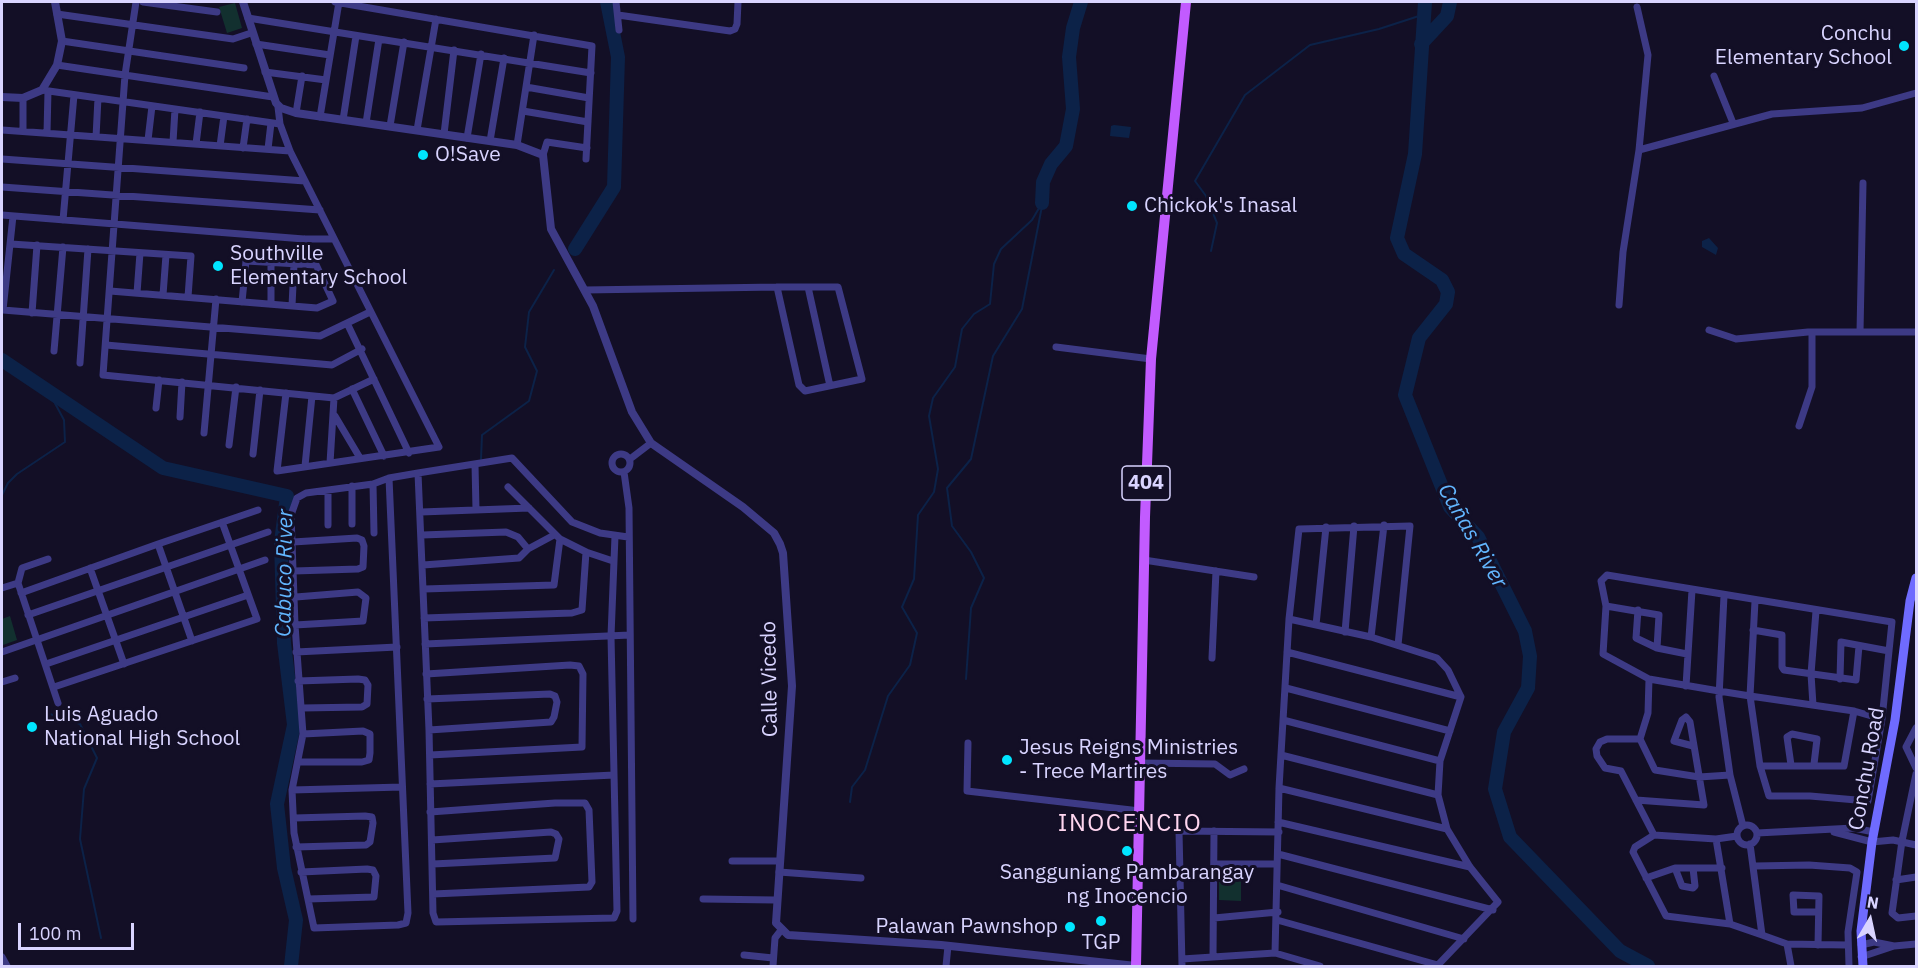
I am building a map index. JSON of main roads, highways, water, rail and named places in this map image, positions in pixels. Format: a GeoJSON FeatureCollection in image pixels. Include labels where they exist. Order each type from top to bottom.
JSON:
{"type":"FeatureCollection","features":[{"type":"Feature","properties":{"kind":"main road","name":"404"},"geometry":{"type":"LineString","coordinates":[[1136,966],[1144,560],[1151,359],[1186,2]]}},
{"type":"Feature","properties":{"kind":"main road","name":"Conchu Road"},"geometry":{"type":"LineString","coordinates":[[1862,962],[1861,945],[1872,842],[1895,720],[1910,601],[1917,578]]}},
{"type":"Feature","properties":{"kind":"water"},"geometry":{"type":"Polygon","coordinates":[[[1111,126],[1131,127],[1129,138],[1110,136],[1111,126]]]}},
{"type":"Feature","properties":{"kind":"water"},"geometry":{"type":"Polygon","coordinates":[[[1709,238],[1718,248],[1716,255],[1702,247],[1702,241],[1709,238]]]}},
{"type":"Feature","properties":{"kind":"waterway"},"geometry":{"type":"LineString","coordinates":[[575,249],[614,187],[618,57],[607,2]]}},
{"type":"Feature","properties":{"kind":"waterway"},"geometry":{"type":"LineString","coordinates":[[1042,203],[1043,182],[1051,164],[1066,146],[1073,109],[1069,57],[1073,28],[1081,2]]}},
{"type":"Feature","properties":{"kind":"waterway","name":"Cañas River"},"geometry":{"type":"LineString","coordinates":[[1425,2],[1415,154],[1397,238],[1404,254],[1442,280],[1448,292],[1446,304],[1419,338],[1405,395],[1450,507],[1478,537],[1525,631],[1530,656],[1528,688],[1504,732],[1495,789],[1510,837],[1620,951],[1648,966]]}},
{"type":"Feature","properties":{"kind":"waterway"},"geometry":{"type":"LineString","coordinates":[[1421,44],[1447,16],[1450,2]]}},
{"type":"Feature","properties":{"kind":"waterway"},"geometry":{"type":"LineString","coordinates":[[1211,251],[1217,223],[1206,196],[1195,181],[1245,95],[1310,45],[1379,29],[1422,15]]}},
{"type":"Feature","properties":{"kind":"waterway"},"geometry":{"type":"LineString","coordinates":[[850,802],[852,787],[865,770],[888,696],[910,665],[917,633],[902,607],[914,579],[918,515],[934,492],[938,469],[929,416],[933,398],[955,367],[962,329],[974,314],[990,304],[994,264],[1001,249],[1032,220],[1042,203]]}},
{"type":"Feature","properties":{"kind":"waterway"},"geometry":{"type":"LineString","coordinates":[[966,679],[971,608],[984,578],[971,552],[952,526],[947,488],[971,459],[993,356],[1022,309],[1042,206]]}},
{"type":"Feature","properties":{"kind":"waterway"},"geometry":{"type":"LineString","coordinates":[[481,459],[482,435],[529,401],[537,371],[525,347],[529,312],[554,270]]}},
{"type":"Feature","properties":{"kind":"waterway","name":"Cabuco River"},"geometry":{"type":"LineString","coordinates":[[2,360],[163,468],[287,496],[281,542],[284,643],[294,725],[277,804],[284,868],[296,920],[291,966]]}},
{"type":"Feature","properties":{"kind":"waterway"},"geometry":{"type":"LineString","coordinates":[[2,495],[8,483],[17,474],[65,442],[64,420],[50,394]]}},
{"type":"Feature","properties":{"kind":"waterway"},"geometry":{"type":"LineString","coordinates":[[47,713],[80,724],[97,758],[84,789],[80,839],[101,938]]}},
{"type":"Feature","properties":{"kind":"place","name":"Conchu Elementary School"},"geometry":{"type":"Point","coordinates":[1904,46]}},
{"type":"Feature","properties":{"kind":"place","name":"O!Save"},"geometry":{"type":"Point","coordinates":[423,155]}},
{"type":"Feature","properties":{"kind":"place","name":"Chickok's Inasal"},"geometry":{"type":"Point","coordinates":[1132,206]}},
{"type":"Feature","properties":{"kind":"place","name":"Southville Elementary School"},"geometry":{"type":"Point","coordinates":[218,266]}},
{"type":"Feature","properties":{"kind":"place","name":"Luis Aguado National High School"},"geometry":{"type":"Point","coordinates":[32,727]}},
{"type":"Feature","properties":{"kind":"place","name":"Jesus Reigns Ministries - Trece Martires"},"geometry":{"type":"Point","coordinates":[1007,760]}},
{"type":"Feature","properties":{"kind":"place","name":"Sangguniang Pambarangay ng Inocencio"},"geometry":{"type":"Point","coordinates":[1127,851]}},
{"type":"Feature","properties":{"kind":"place","name":"TGP"},"geometry":{"type":"Point","coordinates":[1101,921]}},
{"type":"Feature","properties":{"kind":"place","name":"Palawan Pawnshop"},"geometry":{"type":"Point","coordinates":[1070,927]}},
{"type":"Feature","properties":{"kind":"district","name":"INOCENCIO"},"geometry":{"type":"Point","coordinates":[1130,824]}}]}
